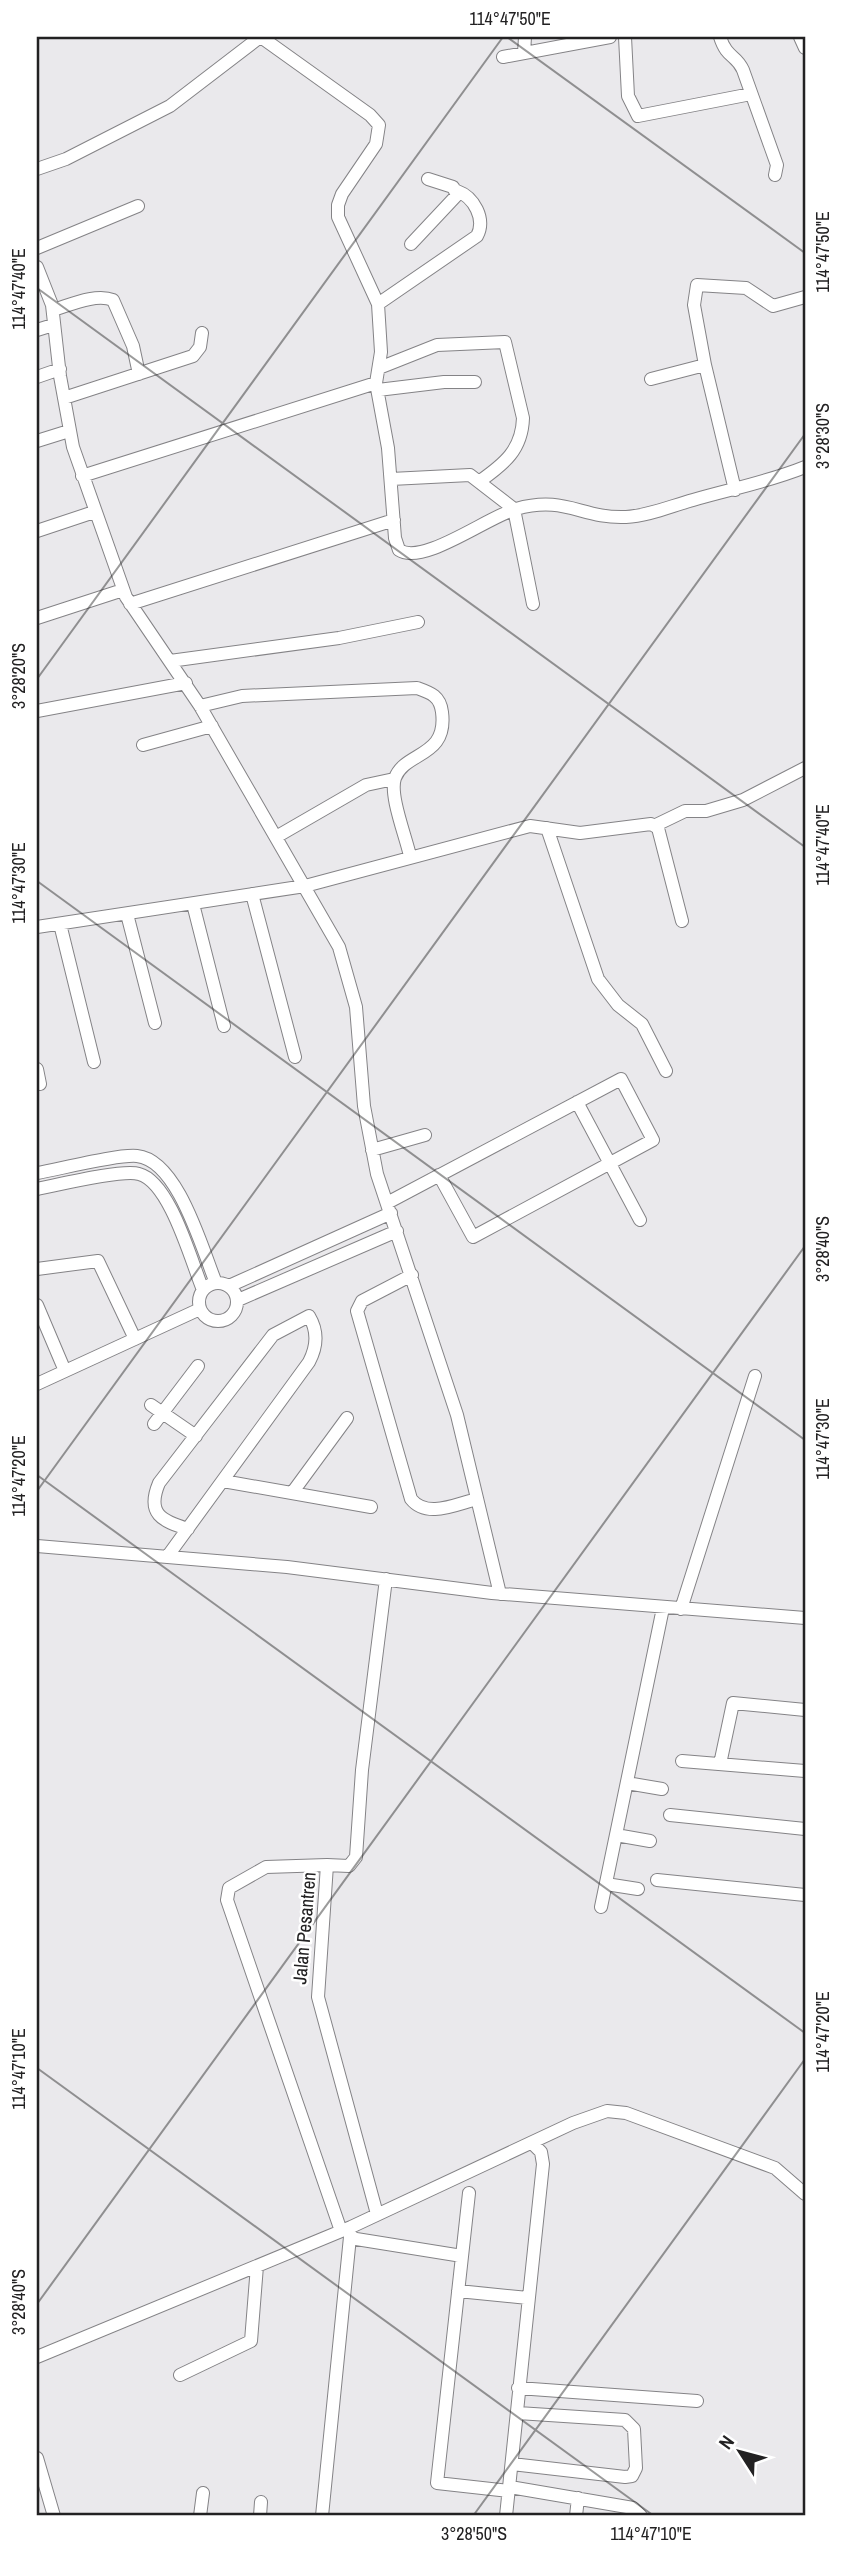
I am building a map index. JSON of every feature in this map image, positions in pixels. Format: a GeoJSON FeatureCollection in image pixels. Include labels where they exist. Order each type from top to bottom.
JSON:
{"type":"FeatureCollection","features":[{"type":"Feature","properties":{"kind":"street"},"geometry":{"type":"LineString","coordinates":[[37,169],[66,159],[170,106],[261,37],[375,119],[379,125],[376,144],[342,194],[338,217],[378,304],[381,352],[377,386],[391,479],[396,543],[399,550],[408,554],[446,543],[488,519],[514,509],[551,502],[604,517],[630,517],[778,479],[805,467]]}},
{"type":"Feature","properties":{"kind":"street"},"geometry":{"type":"LineString","coordinates":[[524,53],[525,37]]}},
{"type":"Feature","properties":{"kind":"street"},"geometry":{"type":"LineString","coordinates":[[503,57],[610,37]]}},
{"type":"Feature","properties":{"kind":"street"},"geometry":{"type":"LineString","coordinates":[[625,37],[628,96],[638,116],[751,94]]}},
{"type":"Feature","properties":{"kind":"street"},"geometry":{"type":"LineString","coordinates":[[720,37],[726,54],[740,64],[777,165],[775,175]]}},
{"type":"Feature","properties":{"kind":"street"},"geometry":{"type":"LineString","coordinates":[[800,37],[805,48]]}},
{"type":"Feature","properties":{"kind":"street"},"geometry":{"type":"LineString","coordinates":[[378,304],[477,236],[481,226],[474,203],[467,195],[446,183],[428,179]]}},
{"type":"Feature","properties":{"kind":"street"},"geometry":{"type":"LineString","coordinates":[[411,244],[453,202],[457,191]]}},
{"type":"Feature","properties":{"kind":"street"},"geometry":{"type":"LineString","coordinates":[[37,248],[138,206]]}},
{"type":"Feature","properties":{"kind":"street"},"geometry":{"type":"LineString","coordinates":[[37,267],[53,310],[52,325],[69,431],[94,512],[123,590],[200,706],[339,947],[356,1007],[364,1106],[372,1150],[457,1415],[500,1594]]}},
{"type":"Feature","properties":{"kind":"street"},"geometry":{"type":"LineString","coordinates":[[735,490],[705,365],[694,305],[697,285],[746,288],[773,306],[805,297]]}},
{"type":"Feature","properties":{"kind":"street"},"geometry":{"type":"LineString","coordinates":[[53,310],[106,297],[113,300],[133,346],[139,374]]}},
{"type":"Feature","properties":{"kind":"street"},"geometry":{"type":"LineString","coordinates":[[37,330],[52,325]]}},
{"type":"Feature","properties":{"kind":"street"},"geometry":{"type":"LineString","coordinates":[[64,398],[193,356],[200,347],[202,333]]}},
{"type":"Feature","properties":{"kind":"street"},"geometry":{"type":"LineString","coordinates":[[379,368],[437,345],[505,341],[523,418],[523,431],[511,457],[480,481]]}},
{"type":"Feature","properties":{"kind":"street"},"geometry":{"type":"LineString","coordinates":[[651,379],[705,365]]}},
{"type":"Feature","properties":{"kind":"street"},"geometry":{"type":"LineString","coordinates":[[37,377],[60,369]]}},
{"type":"Feature","properties":{"kind":"street"},"geometry":{"type":"LineString","coordinates":[[82,476],[377,386],[475,382]]}},
{"type":"Feature","properties":{"kind":"street"},"geometry":{"type":"LineString","coordinates":[[37,441],[69,431]]}},
{"type":"Feature","properties":{"kind":"street"},"geometry":{"type":"LineString","coordinates":[[391,479],[417,476],[433,479],[462,474],[480,481],[488,492],[514,509],[533,604]]}},
{"type":"Feature","properties":{"kind":"street"},"geometry":{"type":"LineString","coordinates":[[37,531],[94,512]]}},
{"type":"Feature","properties":{"kind":"street"},"geometry":{"type":"LineString","coordinates":[[130,604],[394,520]]}},
{"type":"Feature","properties":{"kind":"street"},"geometry":{"type":"LineString","coordinates":[[37,618],[123,590]]}},
{"type":"Feature","properties":{"kind":"street"},"geometry":{"type":"LineString","coordinates":[[170,661],[339,638],[418,622]]}},
{"type":"Feature","properties":{"kind":"street"},"geometry":{"type":"LineString","coordinates":[[37,711],[186,683]]}},
{"type":"Feature","properties":{"kind":"street"},"geometry":{"type":"LineString","coordinates":[[200,706],[242,696],[417,688],[432,693],[437,697],[442,711],[442,733],[434,745],[402,768],[394,779],[395,804],[410,856]]}},
{"type":"Feature","properties":{"kind":"street"},"geometry":{"type":"LineString","coordinates":[[143,745],[212,726]]}},
{"type":"Feature","properties":{"kind":"street"},"geometry":{"type":"LineString","coordinates":[[37,927],[305,886],[530,826],[580,833],[656,825],[685,811],[706,811],[743,800],[805,768]]}},
{"type":"Feature","properties":{"kind":"street"},"geometry":{"type":"LineString","coordinates":[[276,836],[366,785],[394,779]]}},
{"type":"Feature","properties":{"kind":"street"},"geometry":{"type":"LineString","coordinates":[[656,825],[682,921]]}},
{"type":"Feature","properties":{"kind":"street"},"geometry":{"type":"LineString","coordinates":[[547,828],[598,979],[618,1005],[642,1024],[666,1071]]}},
{"type":"Feature","properties":{"kind":"street"},"geometry":{"type":"LineString","coordinates":[[252,894],[295,1057]]}},
{"type":"Feature","properties":{"kind":"street"},"geometry":{"type":"LineString","coordinates":[[193,904],[224,1026]]}},
{"type":"Feature","properties":{"kind":"street"},"geometry":{"type":"LineString","coordinates":[[127,914],[155,1023]]}},
{"type":"Feature","properties":{"kind":"street"},"geometry":{"type":"LineString","coordinates":[[60,924],[94,1062]]}},
{"type":"Feature","properties":{"kind":"street"},"geometry":{"type":"LineString","coordinates":[[37,1069],[40,1084]]}},
{"type":"Feature","properties":{"kind":"street"},"geometry":{"type":"LineString","coordinates":[[203,1290],[216,1283],[229,1286],[298,1255],[389,1208],[439,1175],[621,1079],[653,1140],[473,1237],[439,1175]]}},
{"type":"Feature","properties":{"kind":"street"},"geometry":{"type":"LineString","coordinates":[[577,1102],[640,1220]]}},
{"type":"Feature","properties":{"kind":"street"},"geometry":{"type":"LineString","coordinates":[[372,1150],[425,1135]]}},
{"type":"Feature","properties":{"kind":"street"},"geometry":{"type":"LineString","coordinates":[[37,1173],[136,1155],[156,1161],[172,1179],[216,1283]]}},
{"type":"Feature","properties":{"kind":"street"},"geometry":{"type":"LineString","coordinates":[[37,1189],[138,1173],[157,1184],[203,1290],[200,1309],[209,1320],[223,1321],[234,1313],[238,1300],[397,1231]]}},
{"type":"Feature","properties":{"kind":"street"},"geometry":{"type":"LineString","coordinates":[[177,1225],[189,1220]]}},
{"type":"Feature","properties":{"kind":"street"},"geometry":{"type":"LineString","coordinates":[[298,1255],[305,1271]]}},
{"type":"Feature","properties":{"kind":"street"},"geometry":{"type":"LineString","coordinates":[[37,1269],[97,1261],[135,1339]]}},
{"type":"Feature","properties":{"kind":"street"},"geometry":{"type":"LineString","coordinates":[[412,1275],[362,1301],[357,1311],[411,1499],[417,1507],[426,1511],[477,1499]]}},
{"type":"Feature","properties":{"kind":"street"},"geometry":{"type":"LineString","coordinates":[[229,1286],[238,1300]]}},
{"type":"Feature","properties":{"kind":"street"},"geometry":{"type":"LineString","coordinates":[[37,1305],[65,1371]]}},
{"type":"Feature","properties":{"kind":"street"},"geometry":{"type":"LineString","coordinates":[[37,1384],[200,1309]]}},
{"type":"Feature","properties":{"kind":"street"},"geometry":{"type":"LineString","coordinates":[[167,1557],[188,1529],[223,1482],[315,1350],[310,1317],[302,1317],[272,1335],[156,1492],[156,1506],[162,1521],[188,1529]]}},
{"type":"Feature","properties":{"kind":"street"},"geometry":{"type":"LineString","coordinates":[[154,1424],[157,1409],[198,1366]]}},
{"type":"Feature","properties":{"kind":"street"},"geometry":{"type":"LineString","coordinates":[[681,1609],[755,1376]]}},
{"type":"Feature","properties":{"kind":"street"},"geometry":{"type":"LineString","coordinates":[[157,1409],[195,1436]]}},
{"type":"Feature","properties":{"kind":"street"},"geometry":{"type":"LineString","coordinates":[[292,1493],[347,1418]]}},
{"type":"Feature","properties":{"kind":"street"},"geometry":{"type":"LineString","coordinates":[[223,1482],[371,1507]]}},
{"type":"Feature","properties":{"kind":"street"},"geometry":{"type":"LineString","coordinates":[[37,1546],[386,1579],[500,1594],[805,1618]]}},
{"type":"Feature","properties":{"kind":"street","name":"Jalan Pesantren"},"geometry":{"type":"LineString","coordinates":[[377,2214],[318,1997],[327,1865],[349,1866],[356,1857],[362,1770],[386,1579]]}},
{"type":"Feature","properties":{"kind":"street"},"geometry":{"type":"LineString","coordinates":[[601,1907],[663,1608]]}},
{"type":"Feature","properties":{"kind":"street"},"geometry":{"type":"LineString","coordinates":[[720,1764],[733,1703],[805,1710]]}},
{"type":"Feature","properties":{"kind":"street"},"geometry":{"type":"LineString","coordinates":[[682,1761],[805,1771]]}},
{"type":"Feature","properties":{"kind":"street"},"geometry":{"type":"LineString","coordinates":[[626,1783],[662,1789]]}},
{"type":"Feature","properties":{"kind":"street"},"geometry":{"type":"LineString","coordinates":[[670,1815],[805,1829]]}},
{"type":"Feature","properties":{"kind":"street"},"geometry":{"type":"LineString","coordinates":[[616,1835],[650,1841]]}},
{"type":"Feature","properties":{"kind":"street"},"geometry":{"type":"LineString","coordinates":[[322,2516],[348,2232],[227,1900],[229,1888],[267,1867],[327,1865]]}},
{"type":"Feature","properties":{"kind":"street"},"geometry":{"type":"LineString","coordinates":[[657,1880],[805,1895]]}},
{"type":"Feature","properties":{"kind":"street"},"geometry":{"type":"LineString","coordinates":[[606,1884],[638,1889]]}},
{"type":"Feature","properties":{"kind":"street"},"geometry":{"type":"LineString","coordinates":[[37,2357],[133,2315],[348,2232],[377,2214],[584,2119],[613,2111],[775,2168],[805,2194]]}},
{"type":"Feature","properties":{"kind":"street"},"geometry":{"type":"LineString","coordinates":[[506,2516],[543,2164],[541,2151],[532,2143]]}},
{"type":"Feature","properties":{"kind":"street"},"geometry":{"type":"LineString","coordinates":[[469,2193],[437,2483],[578,2498],[633,2508],[641,2516]]}},
{"type":"Feature","properties":{"kind":"street"},"geometry":{"type":"LineString","coordinates":[[348,2232],[462,2256]]}},
{"type":"Feature","properties":{"kind":"street"},"geometry":{"type":"LineString","coordinates":[[180,2375],[251,2341],[257,2266]]}},
{"type":"Feature","properties":{"kind":"street"},"geometry":{"type":"LineString","coordinates":[[458,2291],[528,2298]]}},
{"type":"Feature","properties":{"kind":"street"},"geometry":{"type":"LineString","coordinates":[[518,2388],[697,2401]]}},
{"type":"Feature","properties":{"kind":"street"},"geometry":{"type":"LineString","coordinates":[[513,2464],[625,2477],[632,2476],[636,2469],[634,2429],[625,2420],[518,2413]]}},
{"type":"Feature","properties":{"kind":"street"},"geometry":{"type":"LineString","coordinates":[[37,2458],[54,2516]]}},
{"type":"Feature","properties":{"kind":"street"},"geometry":{"type":"LineString","coordinates":[[200,2516],[203,2493]]}},
{"type":"Feature","properties":{"kind":"street"},"geometry":{"type":"LineString","coordinates":[[576,2516],[578,2498]]}},
{"type":"Feature","properties":{"kind":"street"},"geometry":{"type":"LineString","coordinates":[[260,2516],[261,2502]]}}]}
